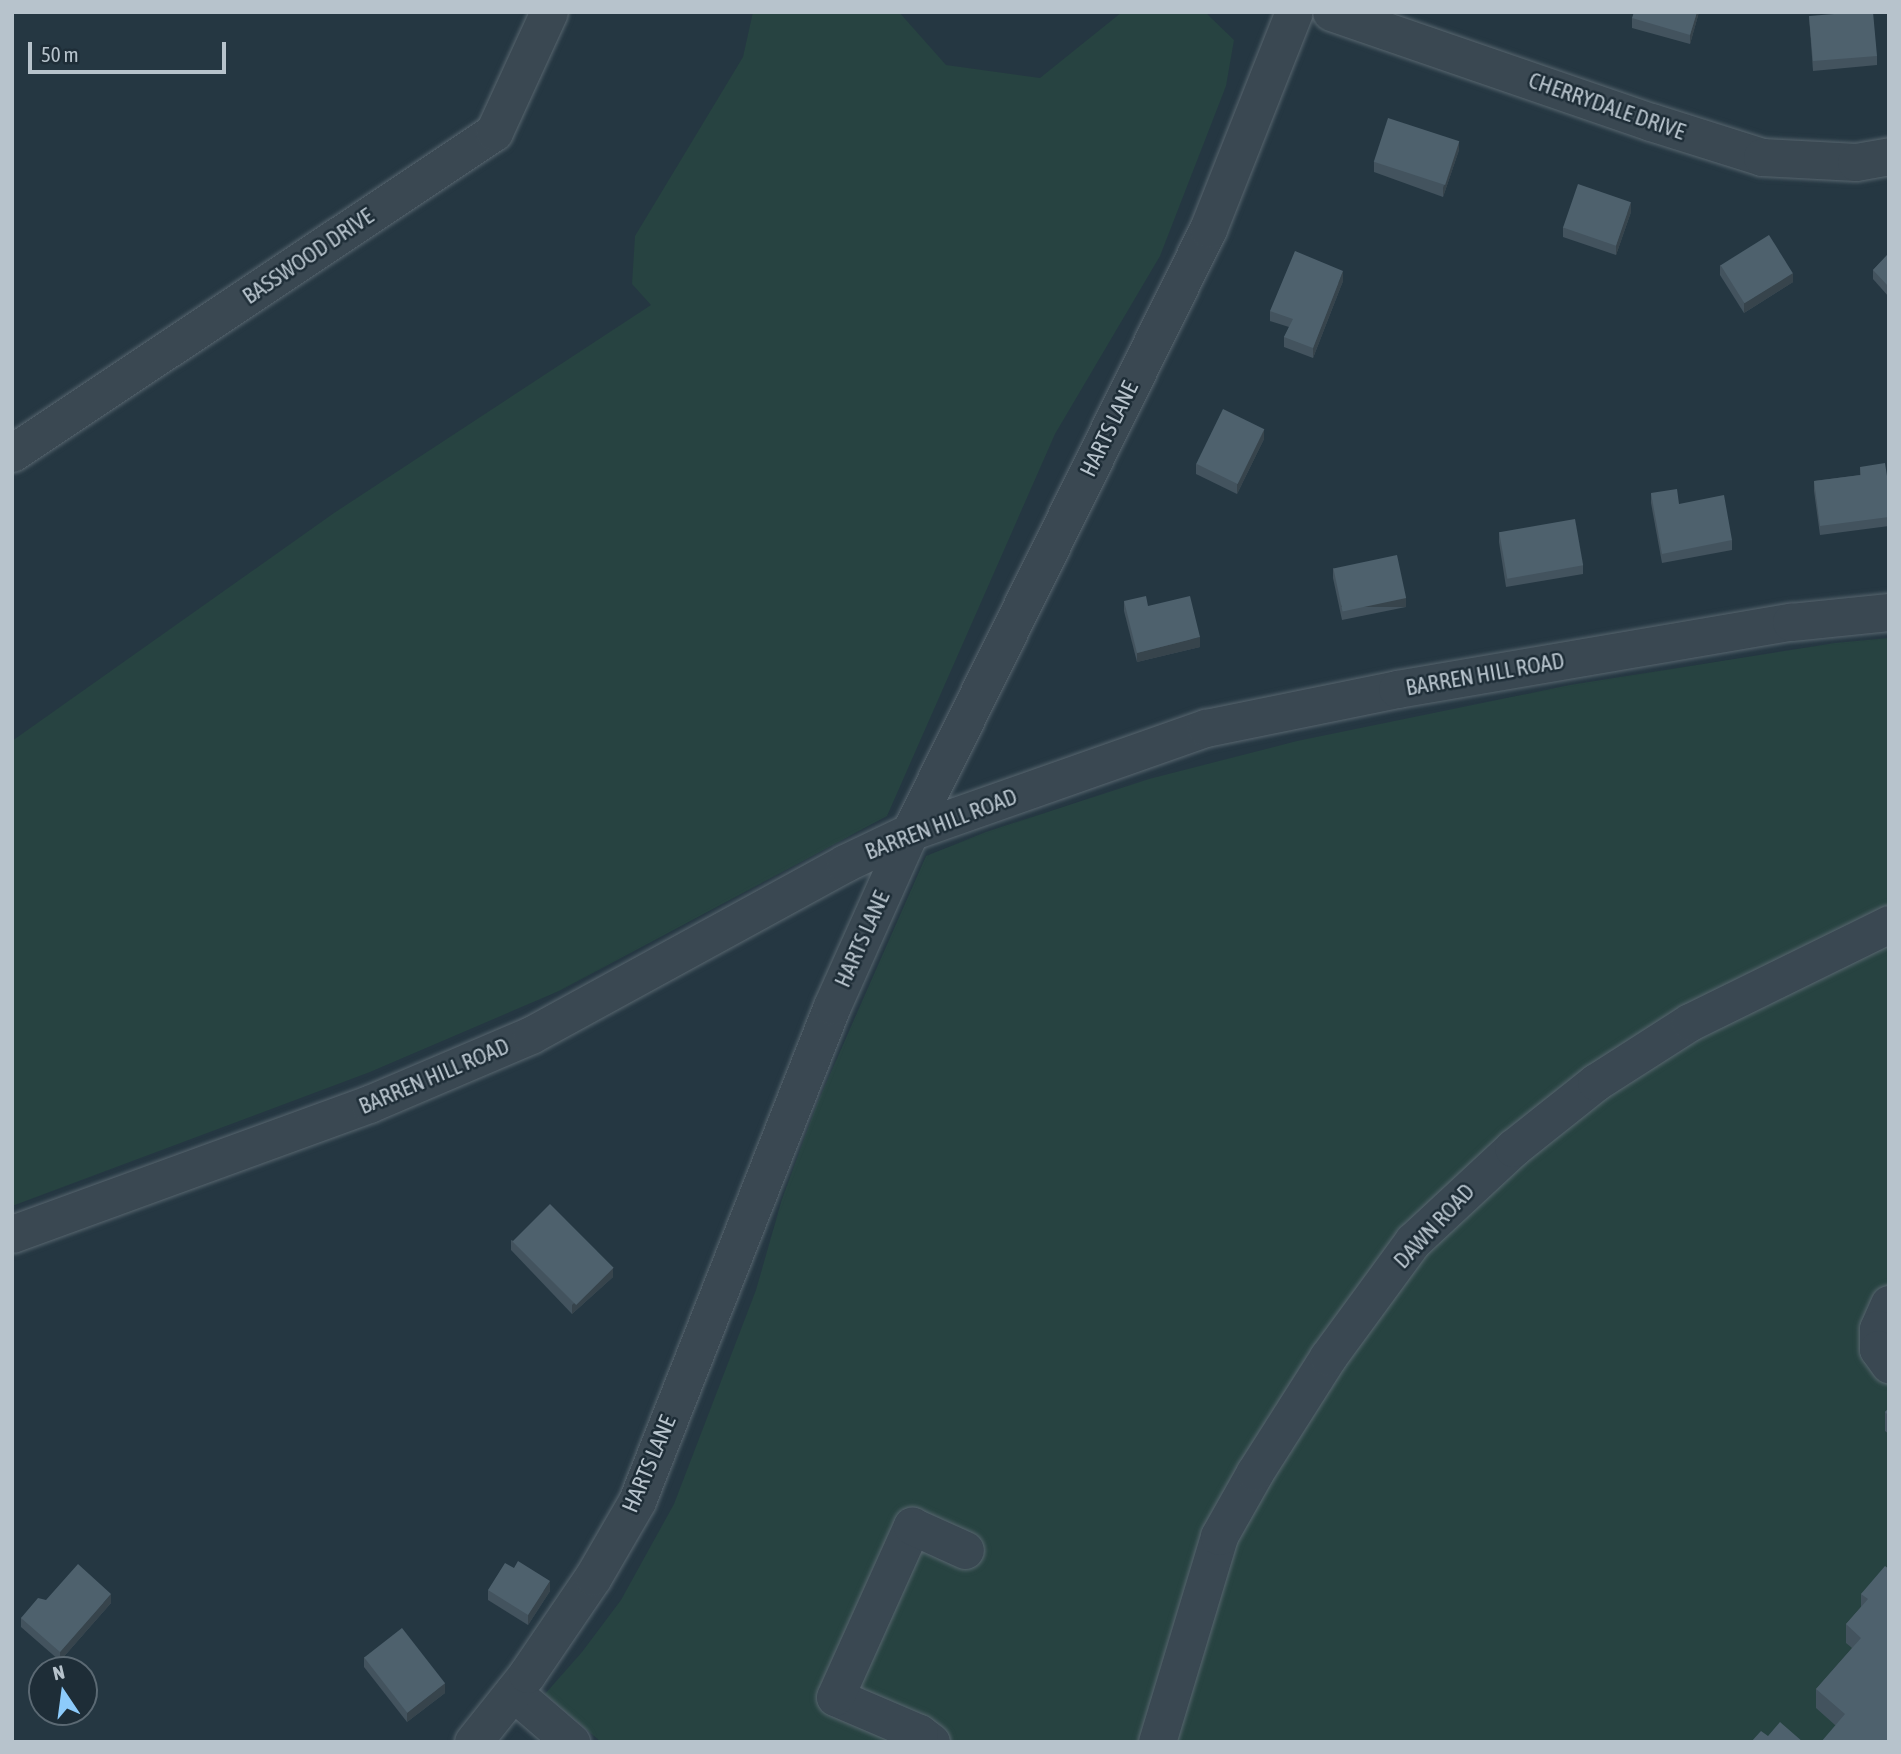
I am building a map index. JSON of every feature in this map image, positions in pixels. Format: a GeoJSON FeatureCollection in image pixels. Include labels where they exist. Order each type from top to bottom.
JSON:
{"type":"FeatureCollection","features":[{"type":"Feature","properties":{"kind":"street","name":"BASSWOOD DRIVE"},"geometry":{"type":"LineString","coordinates":[[12,453],[494,132],[549,12]]}},
{"type":"Feature","properties":{"kind":"street","name":"HARTS LANE"},"geometry":{"type":"LineString","coordinates":[[473,1742],[513,1692],[593,1577],[637,1501],[832,1006],[910,832],[1208,229],[1294,12]]}},
{"type":"Feature","properties":{"kind":"street","name":"CHERRYDALE DRIVE"},"geometry":{"type":"LineString","coordinates":[[1331,12],[1651,122],[1762,157],[1856,162],[1889,156]]}},
{"type":"Feature","properties":{"kind":"street","name":"BARREN HILL ROAD"},"geometry":{"type":"LineString","coordinates":[[12,1234],[369,1104],[531,1035],[845,863],[910,832],[1206,728],[1410,686],[1791,622],[1889,612]]}},
{"type":"Feature","properties":{"kind":"street","name":"DAWN ROAD"},"geometry":{"type":"LineString","coordinates":[[1157,1742],[1219,1536],[1255,1472],[1328,1357],[1413,1241],[1513,1148],[1596,1083],[1690,1022],[1889,924]]}},
{"type":"Feature","properties":{"kind":"street"},"geometry":{"type":"LineString","coordinates":[[1889,1304],[1878,1329],[1878,1349],[1889,1364]]}},
{"type":"Feature","properties":{"kind":"street"},"geometry":{"type":"LineString","coordinates":[[930,1742],[919,1733],[835,1697],[912,1526],[965,1550]]}},
{"type":"Feature","properties":{"kind":"street"},"geometry":{"type":"LineString","coordinates":[[513,1692],[571,1742]]}},
{"type":"Feature","properties":{"kind":"green space"},"geometry":{"type":"Polygon","coordinates":[[[753,12],[899,12],[946,65],[1040,78],[1122,12],[1205,12],[1234,40],[1226,86],[1160,256],[1055,434],[887,816],[559,991],[370,1072],[12,1206],[12,741],[334,513],[651,305],[632,284],[635,236],[743,57],[753,12]]]}},
{"type":"Feature","properties":{"kind":"green space"},"geometry":{"type":"Polygon","coordinates":[[[1889,638],[1889,1742],[601,1742],[545,1694],[582,1652],[621,1600],[674,1504],[756,1290],[782,1199],[817,1104],[926,856],[986,832],[1149,779],[1297,741],[1570,685],[1835,643],[1889,638]]]}},
{"type":"Feature","properties":{"kind":"building"},"geometry":{"type":"Polygon","coordinates":[[[1634,12],[1697,12],[1690,35],[1632,18],[1634,12]]]}},
{"type":"Feature","properties":{"kind":"building"},"geometry":{"type":"Polygon","coordinates":[[[1873,12],[1877,56],[1813,61],[1809,16],[1873,12]]]}},
{"type":"Feature","properties":{"kind":"building"},"geometry":{"type":"Polygon","coordinates":[[[1388,118],[1459,141],[1445,185],[1374,162],[1388,118]]]}},
{"type":"Feature","properties":{"kind":"building"},"geometry":{"type":"Polygon","coordinates":[[[1578,184],[1631,202],[1616,246],[1563,227],[1578,184]]]}},
{"type":"Feature","properties":{"kind":"building"},"geometry":{"type":"Polygon","coordinates":[[[1769,235],[1793,273],[1745,303],[1721,265],[1769,235]]]}},
{"type":"Feature","properties":{"kind":"building"},"geometry":{"type":"Polygon","coordinates":[[[1295,251],[1343,271],[1313,348],[1284,337],[1293,319],[1270,311],[1295,251]]]}},
{"type":"Feature","properties":{"kind":"building"},"geometry":{"type":"Polygon","coordinates":[[[1889,253],[1889,287],[1873,270],[1889,253]]]}},
{"type":"Feature","properties":{"kind":"building"},"geometry":{"type":"Polygon","coordinates":[[[1223,409],[1264,429],[1238,484],[1196,464],[1223,409]]]}},
{"type":"Feature","properties":{"kind":"building"},"geometry":{"type":"Polygon","coordinates":[[[1885,463],[1889,517],[1820,526],[1814,481],[1861,475],[1860,467],[1885,463]]]}},
{"type":"Feature","properties":{"kind":"building"},"geometry":{"type":"Polygon","coordinates":[[[1677,489],[1679,504],[1724,495],[1732,540],[1662,554],[1651,493],[1677,489]]]}},
{"type":"Feature","properties":{"kind":"building"},"geometry":{"type":"Polygon","coordinates":[[[1575,519],[1583,565],[1507,579],[1499,532],[1575,519]]]}},
{"type":"Feature","properties":{"kind":"building"},"geometry":{"type":"Polygon","coordinates":[[[1397,555],[1406,598],[1343,612],[1333,569],[1397,555]]]}},
{"type":"Feature","properties":{"kind":"building"},"geometry":{"type":"Polygon","coordinates":[[[1146,596],[1148,606],[1190,596],[1200,637],[1137,653],[1124,601],[1146,596]]]}},
{"type":"Feature","properties":{"kind":"building"},"geometry":{"type":"Polygon","coordinates":[[[550,1204],[614,1268],[576,1305],[513,1241],[550,1204]]]}},
{"type":"Feature","properties":{"kind":"building"},"geometry":{"type":"Polygon","coordinates":[[[518,1561],[550,1581],[528,1615],[488,1590],[505,1563],[514,1568],[518,1561]]]}},
{"type":"Feature","properties":{"kind":"building"},"geometry":{"type":"Polygon","coordinates":[[[78,1564],[111,1594],[60,1652],[21,1618],[38,1598],[46,1600],[78,1564]]]}},
{"type":"Feature","properties":{"kind":"building"},"geometry":{"type":"Polygon","coordinates":[[[1885,1566],[1889,1569],[1889,1742],[1821,1742],[1845,1714],[1816,1689],[1861,1638],[1846,1624],[1868,1599],[1861,1594],[1885,1566]]]}},
{"type":"Feature","properties":{"kind":"building"},"geometry":{"type":"Polygon","coordinates":[[[402,1628],[445,1683],[407,1713],[364,1658],[402,1628]]]}},
{"type":"Feature","properties":{"kind":"building"},"geometry":{"type":"Polygon","coordinates":[[[1780,1722],[1803,1742],[1751,1742],[1761,1731],[1768,1736],[1780,1722]]]}}]}
